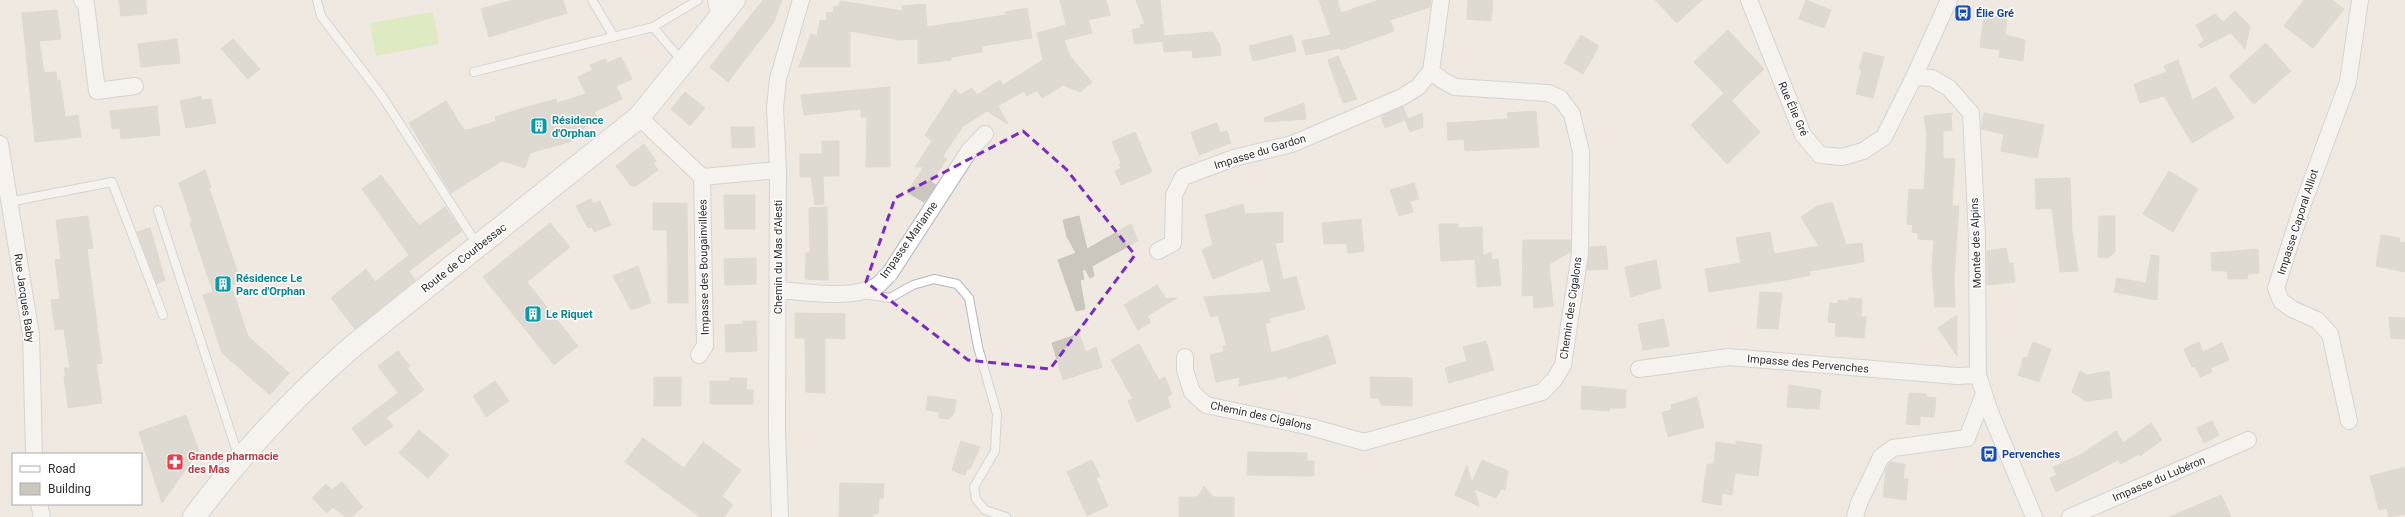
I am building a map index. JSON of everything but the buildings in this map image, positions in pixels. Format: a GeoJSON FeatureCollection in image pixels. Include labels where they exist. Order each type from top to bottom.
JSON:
{"type":"FeatureCollection","features":[{"type":"Feature","properties":{"kind":"street"},"geometry":{"type":"LineString","coordinates":[[82,0],[86,4],[97,91],[135,86]]}},
{"type":"Feature","properties":{"kind":"street","name":"Route de Courbessac"},"geometry":{"type":"LineString","coordinates":[[194,517],[239,460],[316,378],[639,117],[684,62],[718,9],[734,0]]}},
{"type":"Feature","properties":{"kind":"street","name":"Chemin du Mas d'Alesti"},"geometry":{"type":"LineString","coordinates":[[780,517],[777,430],[779,290],[778,170],[774,108],[777,86],[801,0]]}},
{"type":"Feature","properties":{"kind":"street"},"geometry":{"type":"LineString","coordinates":[[1431,71],[1441,0]]}},
{"type":"Feature","properties":{"kind":"street","name":"Rue Élie Gré"},"geometry":{"type":"LineString","coordinates":[[1749,0],[1802,135],[1820,155],[1842,157],[1863,151],[1884,137],[1914,77]]}},
{"type":"Feature","properties":{"kind":"street"},"geometry":{"type":"LineString","coordinates":[[1914,77],[1949,0]]}},
{"type":"Feature","properties":{"kind":"street","name":"Impasse Caporal Alliot"},"geometry":{"type":"LineString","coordinates":[[2349,421],[2330,334],[2317,320],[2292,309],[2281,301],[2276,288],[2303,204],[2348,82],[2360,0]]}},
{"type":"Feature","properties":{"kind":"street","name":"Impasse du Gardon"},"geometry":{"type":"LineString","coordinates":[[1158,251],[1174,243],[1174,195],[1184,177],[1234,158],[1292,144],[1402,96],[1418,87],[1431,71]]}},
{"type":"Feature","properties":{"kind":"street","name":"Chemin des Cigalons"},"geometry":{"type":"LineString","coordinates":[[1185,357],[1185,370],[1192,392],[1206,405],[1311,427],[1364,442],[1542,392],[1554,380],[1563,365],[1580,253],[1581,152],[1572,114],[1560,98],[1548,93],[1455,87],[1431,71]]}},
{"type":"Feature","properties":{"kind":"street","name":"Montée des Alpins"},"geometry":{"type":"LineString","coordinates":[[1914,77],[1932,78],[1949,88],[1971,113],[1977,238],[1978,375],[1990,412],[2034,517]]}},
{"type":"Feature","properties":{"kind":"street"},"geometry":{"type":"LineString","coordinates":[[639,117],[702,177],[778,170]]}},
{"type":"Feature","properties":{"kind":"street","name":"Impasse Marianne"},"geometry":{"type":"LineString","coordinates":[[779,290],[831,293],[857,292],[877,286],[890,273],[969,151],[985,134]]}},
{"type":"Feature","properties":{"kind":"street","name":"Rue Jacques Baby"},"geometry":{"type":"LineString","coordinates":[[0,144],[4,203],[31,335],[34,453]]}},
{"type":"Feature","properties":{"kind":"street","name":"Impasse des Bougainvillées"},"geometry":{"type":"LineString","coordinates":[[699,355],[705,346],[702,177]]}},
{"type":"Feature","properties":{"kind":"street","name":"Impasse des Pervenches"},"geometry":{"type":"LineString","coordinates":[[1639,369],[1729,357],[1957,376],[1978,375]]}},
{"type":"Feature","properties":{"kind":"street"},"geometry":{"type":"LineString","coordinates":[[1855,517],[1859,503],[1881,457],[1893,448],[1967,438],[1984,394]]}},
{"type":"Feature","properties":{"kind":"street","name":"Impasse du Lubéron"},"geometry":{"type":"LineString","coordinates":[[2070,517],[2248,440]]}},
{"type":"Feature","properties":{"kind":"street"},"geometry":{"type":"LineString","coordinates":[[39,505],[42,517]]}},
{"type":"Feature","properties":{"kind":"lane"},"geometry":{"type":"LineString","coordinates":[[317,0],[321,16],[382,96],[478,246]]}},
{"type":"Feature","properties":{"kind":"lane"},"geometry":{"type":"LineString","coordinates":[[592,0],[614,37]]}},
{"type":"Feature","properties":{"kind":"lane"},"geometry":{"type":"LineString","coordinates":[[474,72],[653,28],[698,0]]}},
{"type":"Feature","properties":{"kind":"lane"},"geometry":{"type":"LineString","coordinates":[[653,28],[684,62]]}},
{"type":"Feature","properties":{"kind":"lane"},"geometry":{"type":"LineString","coordinates":[[4,203],[112,182],[163,315]]}},
{"type":"Feature","properties":{"kind":"lane"},"geometry":{"type":"LineString","coordinates":[[158,210],[239,460]]}},
{"type":"Feature","properties":{"kind":"lane"},"geometry":{"type":"LineString","coordinates":[[857,292],[890,298],[913,285],[934,279],[958,284],[969,298],[978,347],[997,414],[995,451],[974,487],[976,499],[985,510],[1006,517]]}},
{"type":"Feature","properties":{"kind":"highlighted area"},"geometry":{"type":"Polygon","coordinates":[[[1023,131],[1066,169],[1135,255],[1050,369],[968,360],[866,282],[895,198],[1023,131]]]}},
{"type":"Feature","properties":{"kind":"green space"},"geometry":{"type":"Polygon","coordinates":[[[433,12],[439,44],[376,56],[370,23],[433,12]]]}},
{"type":"Feature","properties":{"kind":"place","name":"Élie Gré"},"geometry":{"type":"Point","coordinates":[1963,13]}},
{"type":"Feature","properties":{"kind":"place","name":"Résidence d'Orphan"},"geometry":{"type":"Point","coordinates":[539,126]}},
{"type":"Feature","properties":{"kind":"place","name":"Résidence Le Parc d'Orphan"},"geometry":{"type":"Point","coordinates":[223,284]}},
{"type":"Feature","properties":{"kind":"place","name":"Le Riquet"},"geometry":{"type":"Point","coordinates":[533,314]}},
{"type":"Feature","properties":{"kind":"place","name":"Pervenches"},"geometry":{"type":"Point","coordinates":[1989,454]}},
{"type":"Feature","properties":{"kind":"place","name":"Grande pharmacie des Mas"},"geometry":{"type":"Point","coordinates":[175,462]}}]}
